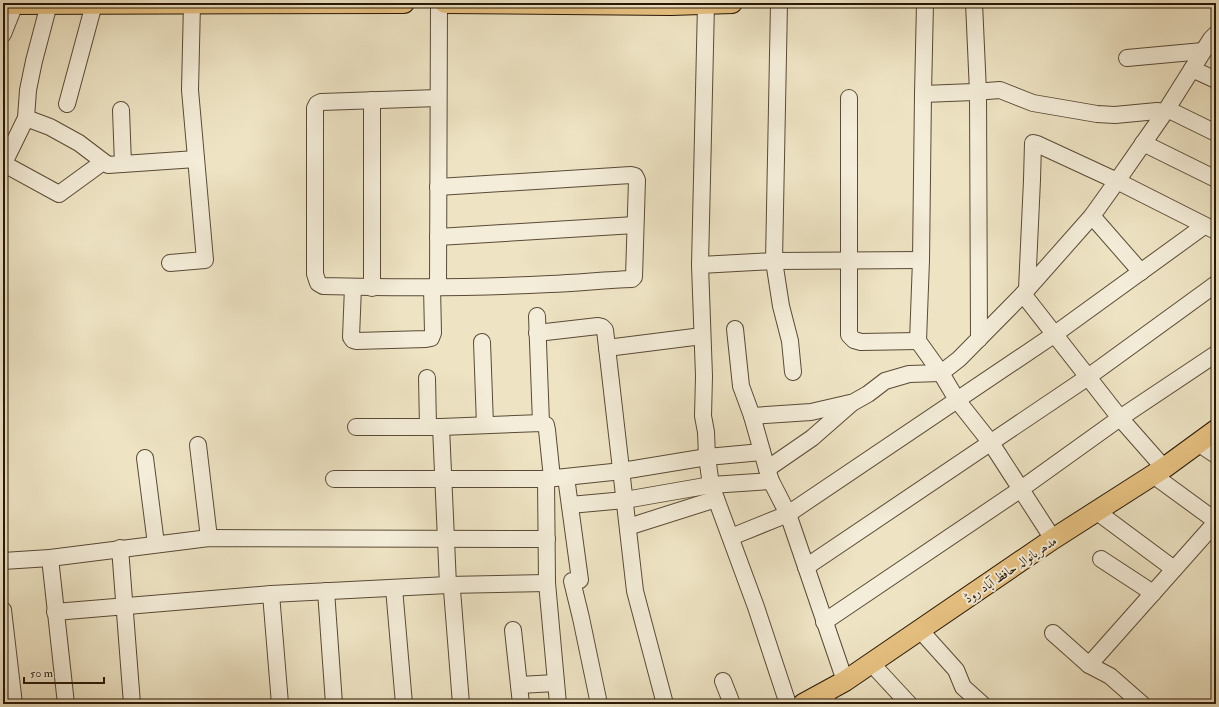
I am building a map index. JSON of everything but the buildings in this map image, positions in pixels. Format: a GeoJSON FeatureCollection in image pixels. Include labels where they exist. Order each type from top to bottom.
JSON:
{"type":"FeatureCollection","features":[{"type":"Feature","properties":{"kind":"main road"},"geometry":{"type":"LineString","coordinates":[[9,4],[404,3]]}},
{"type":"Feature","properties":{"kind":"main road"},"geometry":{"type":"LineString","coordinates":[[446,3],[605,5],[732,3]]}},
{"type":"Feature","properties":{"kind":"main road","name":"مدھریانوالہ حافظ آباد روڈ"},"geometry":{"type":"LineString","coordinates":[[817,701],[1053,539],[1159,472],[1216,430]]}},
{"type":"Feature","properties":{"kind":"street"},"geometry":{"type":"LineString","coordinates":[[170,263],[205,260],[190,90],[192,3]]}},
{"type":"Feature","properties":{"kind":"street"},"geometry":{"type":"LineString","coordinates":[[353,287],[351,336],[353,340],[431,338],[433,333],[438,237],[439,3]]}},
{"type":"Feature","properties":{"kind":"street"},"geometry":{"type":"LineString","coordinates":[[779,3],[774,261],[781,306],[790,341],[793,372]]}},
{"type":"Feature","properties":{"kind":"street"},"geometry":{"type":"LineString","coordinates":[[925,3],[921,260],[918,341],[941,373],[957,400],[991,443],[1053,539]]}},
{"type":"Feature","properties":{"kind":"street"},"geometry":{"type":"LineString","coordinates":[[974,3],[978,92],[979,339]]}},
{"type":"Feature","properties":{"kind":"street"},"geometry":{"type":"LineString","coordinates":[[3,34],[9,4]]}},
{"type":"Feature","properties":{"kind":"street"},"geometry":{"type":"LineString","coordinates":[[49,4],[29,83],[26,118],[3,164],[59,194],[103,162]]}},
{"type":"Feature","properties":{"kind":"street"},"geometry":{"type":"LineString","coordinates":[[67,104],[94,4]]}},
{"type":"Feature","properties":{"kind":"street"},"geometry":{"type":"LineString","coordinates":[[706,4],[700,265],[704,416],[707,457],[714,492],[756,607],[788,704]]}},
{"type":"Feature","properties":{"kind":"street"},"geometry":{"type":"LineString","coordinates":[[1127,58],[1211,41]]}},
{"type":"Feature","properties":{"kind":"street"},"geometry":{"type":"LineString","coordinates":[[628,527],[714,492],[769,475],[852,403],[868,394],[885,381],[909,374],[941,373],[959,359],[1025,292],[1092,216],[1166,110],[1211,41]]}},
{"type":"Feature","properties":{"kind":"street"},"geometry":{"type":"LineString","coordinates":[[1192,69],[1216,80]]}},
{"type":"Feature","properties":{"kind":"street"},"geometry":{"type":"LineString","coordinates":[[923,94],[1000,90],[1033,103],[1096,114],[1115,115],[1166,110],[1216,133]]}},
{"type":"Feature","properties":{"kind":"street"},"geometry":{"type":"LineString","coordinates":[[438,98],[322,102],[317,104],[315,108],[315,274],[318,282],[323,286],[372,288],[549,284],[634,277],[637,180],[635,176],[438,187]]}},
{"type":"Feature","properties":{"kind":"street"},"geometry":{"type":"LineString","coordinates":[[850,98],[849,334],[854,340],[861,342],[918,341]]}},
{"type":"Feature","properties":{"kind":"street"},"geometry":{"type":"LineString","coordinates":[[372,100],[372,288]]}},
{"type":"Feature","properties":{"kind":"street"},"geometry":{"type":"LineString","coordinates":[[121,110],[123,164]]}},
{"type":"Feature","properties":{"kind":"street"},"geometry":{"type":"LineString","coordinates":[[26,118],[50,127],[79,143],[108,165],[196,158]]}},
{"type":"Feature","properties":{"kind":"street"},"geometry":{"type":"LineString","coordinates":[[1089,665],[1216,521],[1159,472],[1025,292],[1033,143],[1117,181],[1213,229]]}},
{"type":"Feature","properties":{"kind":"street"},"geometry":{"type":"LineString","coordinates":[[1143,143],[1216,179]]}},
{"type":"Feature","properties":{"kind":"street"},"geometry":{"type":"LineString","coordinates":[[1092,216],[1141,272]]}},
{"type":"Feature","properties":{"kind":"street"},"geometry":{"type":"LineString","coordinates":[[438,237],[635,225]]}},
{"type":"Feature","properties":{"kind":"street"},"geometry":{"type":"LineString","coordinates":[[731,537],[788,514],[1055,334],[1141,272],[1213,229]]}},
{"type":"Feature","properties":{"kind":"street"},"geometry":{"type":"LineString","coordinates":[[700,265],[774,261],[921,260]]}},
{"type":"Feature","properties":{"kind":"street"},"geometry":{"type":"LineString","coordinates":[[806,567],[1088,377],[1216,284]]}},
{"type":"Feature","properties":{"kind":"street"},"geometry":{"type":"LineString","coordinates":[[537,316],[541,423]]}},
{"type":"Feature","properties":{"kind":"street"},"geometry":{"type":"LineString","coordinates":[[537,333],[598,326],[605,330],[635,591],[664,704]]}},
{"type":"Feature","properties":{"kind":"street"},"geometry":{"type":"LineString","coordinates":[[735,329],[741,386],[752,416],[769,475],[788,514],[845,681]]}},
{"type":"Feature","properties":{"kind":"street"},"geometry":{"type":"LineString","coordinates":[[607,348],[702,336]]}},
{"type":"Feature","properties":{"kind":"street"},"geometry":{"type":"LineString","coordinates":[[482,342],[485,425]]}},
{"type":"Feature","properties":{"kind":"street"},"geometry":{"type":"LineString","coordinates":[[824,622],[1021,489],[1120,418],[1216,354]]}},
{"type":"Feature","properties":{"kind":"street"},"geometry":{"type":"LineString","coordinates":[[427,378],[443,478],[448,585],[452,590],[461,704]]}},
{"type":"Feature","properties":{"kind":"street"},"geometry":{"type":"LineString","coordinates":[[752,416],[811,412],[852,403]]}},
{"type":"Feature","properties":{"kind":"street"},"geometry":{"type":"LineString","coordinates":[[356,427],[435,427],[541,423],[546,425],[555,478],[547,539],[547,583],[558,704]]}},
{"type":"Feature","properties":{"kind":"street"},"geometry":{"type":"LineString","coordinates":[[1198,443],[1216,455]]}},
{"type":"Feature","properties":{"kind":"street"},"geometry":{"type":"LineString","coordinates":[[198,445],[209,538]]}},
{"type":"Feature","properties":{"kind":"street"},"geometry":{"type":"LineString","coordinates":[[334,479],[555,478],[622,470],[707,457],[762,452]]}},
{"type":"Feature","properties":{"kind":"street"},"geometry":{"type":"LineString","coordinates":[[145,458],[156,544]]}},
{"type":"Feature","properties":{"kind":"street"},"geometry":{"type":"LineString","coordinates":[[555,478],[570,505],[580,580],[572,581],[599,704]]}},
{"type":"Feature","properties":{"kind":"street"},"geometry":{"type":"LineString","coordinates":[[570,505],[714,492]]}},
{"type":"Feature","properties":{"kind":"street"},"geometry":{"type":"LineString","coordinates":[[1096,512],[1174,569]]}},
{"type":"Feature","properties":{"kind":"street"},"geometry":{"type":"LineString","coordinates":[[3,562],[50,558],[209,538],[547,539]]}},
{"type":"Feature","properties":{"kind":"street"},"geometry":{"type":"LineString","coordinates":[[120,548],[132,704]]}},
{"type":"Feature","properties":{"kind":"street"},"geometry":{"type":"LineString","coordinates":[[50,558],[66,704]]}},
{"type":"Feature","properties":{"kind":"street"},"geometry":{"type":"LineString","coordinates":[[1101,559],[1153,593]]}},
{"type":"Feature","properties":{"kind":"street"},"geometry":{"type":"LineString","coordinates":[[55,612],[271,594],[448,585],[547,583]]}},
{"type":"Feature","properties":{"kind":"street"},"geometry":{"type":"LineString","coordinates":[[394,588],[404,704]]}},
{"type":"Feature","properties":{"kind":"street"},"geometry":{"type":"LineString","coordinates":[[326,591],[334,704]]}},
{"type":"Feature","properties":{"kind":"street"},"geometry":{"type":"LineString","coordinates":[[271,594],[280,704]]}},
{"type":"Feature","properties":{"kind":"street"},"geometry":{"type":"LineString","coordinates":[[3,610],[14,704]]}},
{"type":"Feature","properties":{"kind":"street"},"geometry":{"type":"LineString","coordinates":[[513,630],[521,704]]}},
{"type":"Feature","properties":{"kind":"street"},"geometry":{"type":"LineString","coordinates":[[920,630],[956,670],[963,687],[982,704]]}},
{"type":"Feature","properties":{"kind":"street"},"geometry":{"type":"LineString","coordinates":[[1053,633],[1089,665],[1110,676],[1142,704]]}},
{"type":"Feature","properties":{"kind":"street"},"geometry":{"type":"LineString","coordinates":[[871,663],[909,704]]}},
{"type":"Feature","properties":{"kind":"street"},"geometry":{"type":"LineString","coordinates":[[722,681],[732,704]]}},
{"type":"Feature","properties":{"kind":"street"},"geometry":{"type":"LineString","coordinates":[[519,685],[556,683]]}}]}
